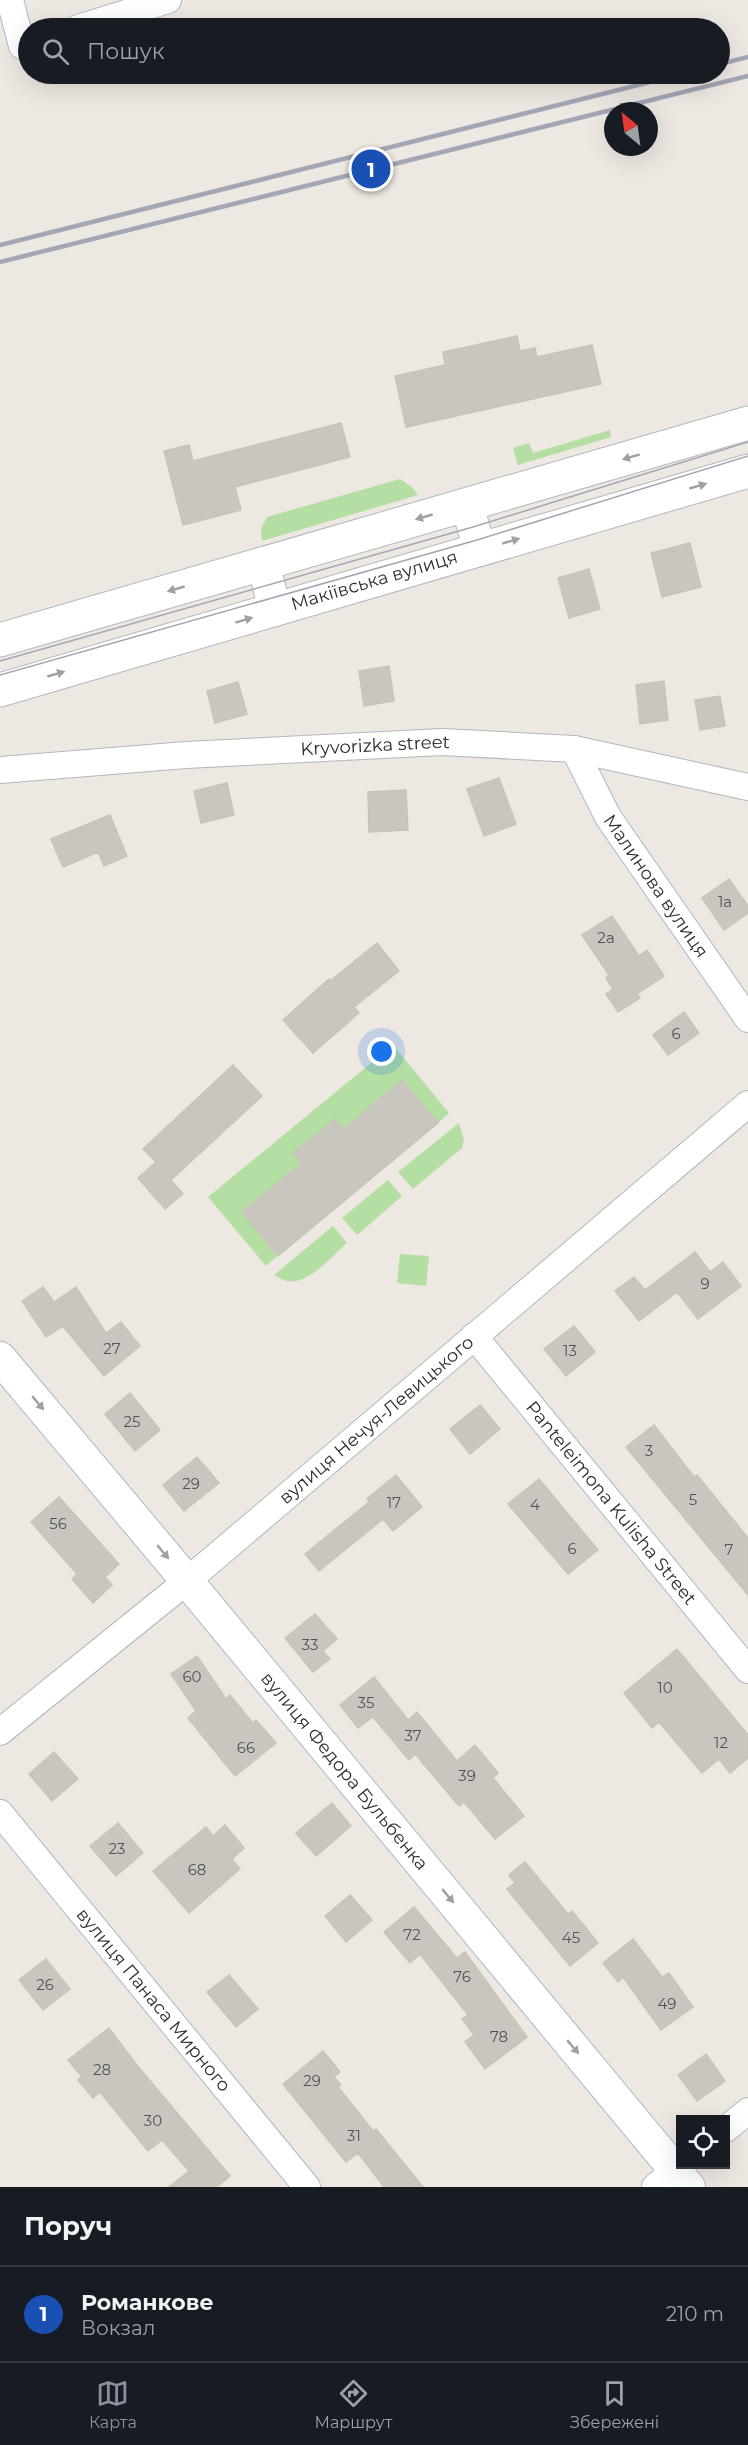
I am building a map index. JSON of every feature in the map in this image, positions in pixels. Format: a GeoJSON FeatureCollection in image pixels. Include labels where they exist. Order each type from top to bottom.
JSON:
{"type":"FeatureCollection","features":[{"type":"Feature","properties":{"kind":"main road"},"geometry":{"type":"LineString","coordinates":[[0,640],[748,423]]}},
{"type":"Feature","properties":{"kind":"main road","name":"Макіївська вулиця"},"geometry":{"type":"LineString","coordinates":[[0,690],[748,471]]}},
{"type":"Feature","properties":{"kind":"street"},"geometry":{"type":"LineString","coordinates":[[10,0],[17,47]]}},
{"type":"Feature","properties":{"kind":"street"},"geometry":{"type":"LineString","coordinates":[[110,18],[168,0]]}},
{"type":"Feature","properties":{"kind":"street"},"geometry":{"type":"LineString","coordinates":[[467,505],[480,550]]}},
{"type":"Feature","properties":{"kind":"street"},"geometry":{"type":"LineString","coordinates":[[263,563],[275,610]]}},
{"type":"Feature","properties":{"kind":"street","name":"Kryvorizka street"},"geometry":{"type":"LineString","coordinates":[[0,770],[186,755],[442,742],[574,749],[748,787]]}},
{"type":"Feature","properties":{"kind":"street","name":"Малинова вулиця"},"geometry":{"type":"LineString","coordinates":[[574,749],[608,817],[748,1019]]}},
{"type":"Feature","properties":{"kind":"street","name":"вулиця Нечуя-Левицького"},"geometry":{"type":"LineString","coordinates":[[0,1732],[187,1581],[748,1104]]}},
{"type":"Feature","properties":{"kind":"street","name":"Panteleimona Kulisha Street"},"geometry":{"type":"LineString","coordinates":[[474,1336],[748,1670]]}},
{"type":"Feature","properties":{"kind":"street","name":"вулиця Федора Бульбенка"},"geometry":{"type":"LineString","coordinates":[[0,1358],[187,1581],[675,2177]]}},
{"type":"Feature","properties":{"kind":"street","name":"вулиця Панаса Мирного"},"geometry":{"type":"LineString","coordinates":[[0,1813],[307,2187]]}},
{"type":"Feature","properties":{"kind":"street"},"geometry":{"type":"LineString","coordinates":[[730,2126],[748,2110]]}},
{"type":"Feature","properties":{"kind":"green space"},"geometry":{"type":"Polygon","coordinates":[[[610,430],[611,437],[518,465],[513,448],[529,443],[533,453],[610,430]]]}},
{"type":"Feature","properties":{"kind":"green space"},"geometry":{"type":"Polygon","coordinates":[[[400,479],[412,487],[418,495],[262,541],[261,529],[267,517],[400,479]]]}},
{"type":"Feature","properties":{"kind":"green space"},"geometry":{"type":"Polygon","coordinates":[[[393,1045],[449,1113],[438,1123],[402,1080],[344,1129],[335,1119],[294,1153],[302,1163],[242,1212],[277,1256],[266,1266],[208,1197],[393,1045]]]}},
{"type":"Feature","properties":{"kind":"green space"},"geometry":{"type":"Polygon","coordinates":[[[459,1123],[464,1140],[462,1148],[413,1189],[398,1172],[459,1123]]]}},
{"type":"Feature","properties":{"kind":"green space"},"geometry":{"type":"Polygon","coordinates":[[[388,1180],[402,1196],[357,1235],[342,1218],[388,1180]]]}},
{"type":"Feature","properties":{"kind":"green space"},"geometry":{"type":"Polygon","coordinates":[[[333,1226],[347,1243],[320,1268],[304,1279],[295,1281],[287,1281],[274,1275],[333,1226]]]}},
{"type":"Feature","properties":{"kind":"green space"},"geometry":{"type":"Polygon","coordinates":[[[400,1254],[429,1256],[426,1286],[397,1283],[400,1254]]]}},
{"type":"Feature","properties":{"kind":"building"},"geometry":{"type":"Polygon","coordinates":[[[517,336],[520,351],[535,348],[537,357],[592,345],[601,384],[406,427],[395,376],[445,365],[443,352],[517,336]]]}},
{"type":"Feature","properties":{"kind":"building"},"geometry":{"type":"Polygon","coordinates":[[[341,423],[350,457],[235,487],[241,510],[183,525],[164,451],[189,445],[193,461],[341,423]]]}},
{"type":"Feature","properties":{"kind":"building"},"geometry":{"type":"Polygon","coordinates":[[[690,543],[701,587],[662,597],[651,553],[690,543]]]}},
{"type":"Feature","properties":{"kind":"building"},"geometry":{"type":"Polygon","coordinates":[[[589,569],[600,609],[569,618],[558,578],[589,569]]]}},
{"type":"Feature","properties":{"kind":"building"},"geometry":{"type":"Polygon","coordinates":[[[389,666],[394,701],[364,706],[359,671],[389,666]]]}},
{"type":"Feature","properties":{"kind":"building"},"geometry":{"type":"Polygon","coordinates":[[[664,681],[668,720],[640,724],[636,685],[664,681]]]}},
{"type":"Feature","properties":{"kind":"building"},"geometry":{"type":"Polygon","coordinates":[[[238,682],[247,714],[215,723],[207,691],[238,682]]]}},
{"type":"Feature","properties":{"kind":"building"},"geometry":{"type":"Polygon","coordinates":[[[720,696],[725,726],[700,730],[695,700],[720,696]]]}},
{"type":"Feature","properties":{"kind":"building"},"geometry":{"type":"Polygon","coordinates":[[[499,778],[516,824],[484,836],[467,789],[499,778]]]}},
{"type":"Feature","properties":{"kind":"building"},"geometry":{"type":"Polygon","coordinates":[[[227,783],[234,815],[201,823],[194,791],[227,783]]]}},
{"type":"Feature","properties":{"kind":"building"},"geometry":{"type":"Polygon","coordinates":[[[406,790],[408,830],[369,832],[368,792],[406,790]]]}},
{"type":"Feature","properties":{"kind":"building"},"geometry":{"type":"Polygon","coordinates":[[[110,815],[127,856],[104,866],[98,852],[63,867],[51,839],[110,815]]]}},
{"type":"Feature","properties":{"kind":"building"},"geometry":{"type":"Polygon","coordinates":[[[729,879],[748,906],[748,913],[724,930],[702,898],[729,879]]]}},
{"type":"Feature","properties":{"kind":"building"},"geometry":{"type":"Polygon","coordinates":[[[612,916],[639,956],[647,950],[664,976],[637,994],[640,998],[618,1012],[606,994],[613,989],[606,978],[609,975],[582,935],[612,916]]]}},
{"type":"Feature","properties":{"kind":"building"},"geometry":{"type":"Polygon","coordinates":[[[377,943],[399,971],[354,1007],[359,1013],[313,1053],[283,1020],[329,979],[330,981],[377,943]]]}},
{"type":"Feature","properties":{"kind":"building"},"geometry":{"type":"Polygon","coordinates":[[[684,1012],[699,1033],[668,1055],[653,1035],[684,1012]]]}},
{"type":"Feature","properties":{"kind":"building"},"geometry":{"type":"Polygon","coordinates":[[[233,1065],[262,1096],[171,1180],[183,1194],[165,1209],[138,1178],[156,1162],[143,1149],[233,1065]]]}},
{"type":"Feature","properties":{"kind":"building"},"geometry":{"type":"Polygon","coordinates":[[[402,1080],[438,1123],[278,1256],[242,1212],[302,1163],[293,1153],[335,1119],[344,1129],[402,1080]]]}},
{"type":"Feature","properties":{"kind":"building"},"geometry":{"type":"Polygon","coordinates":[[[695,1252],[710,1272],[723,1262],[741,1286],[698,1319],[677,1292],[639,1321],[615,1291],[634,1277],[645,1290],[695,1252]]]}},
{"type":"Feature","properties":{"kind":"building"},"geometry":{"type":"Polygon","coordinates":[[[43,1287],[54,1302],[76,1287],[106,1333],[121,1322],[140,1346],[104,1376],[63,1326],[46,1337],[22,1301],[43,1287]]]}},
{"type":"Feature","properties":{"kind":"building"},"geometry":{"type":"Polygon","coordinates":[[[574,1326],[595,1352],[566,1376],[544,1349],[574,1326]]]}},
{"type":"Feature","properties":{"kind":"building"},"geometry":{"type":"Polygon","coordinates":[[[130,1393],[160,1430],[135,1451],[105,1414],[130,1393]]]}},
{"type":"Feature","properties":{"kind":"building"},"geometry":{"type":"Polygon","coordinates":[[[480,1405],[500,1429],[470,1454],[450,1429],[480,1405]]]}},
{"type":"Feature","properties":{"kind":"building"},"geometry":{"type":"Polygon","coordinates":[[[654,1425],[694,1477],[697,1475],[748,1538],[748,1595],[626,1447],[654,1425]]]}},
{"type":"Feature","properties":{"kind":"building"},"geometry":{"type":"Polygon","coordinates":[[[197,1457],[219,1483],[184,1511],[163,1485],[197,1457]]]}},
{"type":"Feature","properties":{"kind":"building"},"geometry":{"type":"Polygon","coordinates":[[[396,1475],[422,1507],[393,1531],[383,1519],[319,1571],[305,1554],[369,1502],[367,1499],[396,1475]]]}},
{"type":"Feature","properties":{"kind":"building"},"geometry":{"type":"Polygon","coordinates":[[[539,1479],[598,1550],[568,1574],[508,1504],[539,1479]]]}},
{"type":"Feature","properties":{"kind":"building"},"geometry":{"type":"Polygon","coordinates":[[[59,1497],[119,1564],[105,1577],[112,1585],[93,1603],[72,1579],[77,1574],[31,1522],[59,1497]]]}},
{"type":"Feature","properties":{"kind":"building"},"geometry":{"type":"Polygon","coordinates":[[[315,1614],[337,1639],[323,1651],[330,1659],[313,1672],[285,1638],[315,1614]]]}},
{"type":"Feature","properties":{"kind":"building"},"geometry":{"type":"Polygon","coordinates":[[[677,1649],[748,1735],[748,1758],[730,1773],[719,1759],[702,1773],[659,1722],[652,1728],[624,1693],[677,1649]]]}},
{"type":"Feature","properties":{"kind":"building"},"geometry":{"type":"Polygon","coordinates":[[[197,1656],[226,1699],[230,1695],[253,1723],[256,1720],[276,1743],[235,1776],[188,1718],[196,1711],[171,1674],[197,1656]]]}},
{"type":"Feature","properties":{"kind":"building"},"geometry":{"type":"Polygon","coordinates":[[[374,1677],[408,1720],[417,1712],[457,1761],[475,1745],[498,1773],[493,1778],[524,1816],[495,1839],[464,1802],[459,1806],[415,1754],[409,1760],[373,1717],[358,1728],[340,1705],[374,1677]]]}},
{"type":"Feature","properties":{"kind":"building"},"geometry":{"type":"Polygon","coordinates":[[[54,1752],[78,1779],[52,1801],[29,1774],[54,1752]]]}},
{"type":"Feature","properties":{"kind":"building"},"geometry":{"type":"Polygon","coordinates":[[[332,1803],[351,1826],[316,1856],[296,1833],[332,1803]]]}},
{"type":"Feature","properties":{"kind":"building"},"geometry":{"type":"Polygon","coordinates":[[[118,1823],[143,1853],[116,1876],[90,1846],[118,1823]]]}},
{"type":"Feature","properties":{"kind":"building"},"geometry":{"type":"Polygon","coordinates":[[[225,1825],[244,1848],[232,1859],[240,1869],[189,1913],[153,1871],[206,1827],[213,1836],[225,1825]]]}},
{"type":"Feature","properties":{"kind":"building"},"geometry":{"type":"Polygon","coordinates":[[[525,1862],[568,1914],[572,1911],[598,1943],[570,1966],[507,1889],[515,1883],[509,1875],[525,1862]]]}},
{"type":"Feature","properties":{"kind":"building"},"geometry":{"type":"Polygon","coordinates":[[[350,1895],[372,1920],[346,1942],[325,1916],[350,1895]]]}},
{"type":"Feature","properties":{"kind":"building"},"geometry":{"type":"Polygon","coordinates":[[[414,1907],[457,1958],[465,1952],[527,2037],[485,2069],[465,2042],[474,2035],[462,2019],[468,2015],[420,1954],[410,1963],[384,1932],[414,1907]]]}},
{"type":"Feature","properties":{"kind":"building"},"geometry":{"type":"Polygon","coordinates":[[[633,1939],[662,1977],[669,1973],[693,2007],[661,2030],[623,1977],[618,1982],[603,1963],[633,1939]]]}},
{"type":"Feature","properties":{"kind":"building"},"geometry":{"type":"Polygon","coordinates":[[[46,1959],[70,1989],[43,2010],[19,1980],[46,1959]]]}},
{"type":"Feature","properties":{"kind":"building"},"geometry":{"type":"Polygon","coordinates":[[[229,1975],[258,2009],[236,2027],[207,1992],[229,1975]]]}},
{"type":"Feature","properties":{"kind":"building"},"geometry":{"type":"Polygon","coordinates":[[[109,2028],[136,2064],[230,2176],[217,2187],[169,2187],[189,2171],[162,2140],[148,2151],[100,2092],[93,2098],[78,2080],[82,2077],[68,2060],[109,2028]]]}},
{"type":"Feature","properties":{"kind":"building"},"geometry":{"type":"Polygon","coordinates":[[[323,2051],[340,2072],[334,2077],[341,2085],[338,2087],[373,2131],[376,2129],[423,2187],[384,2187],[358,2153],[346,2162],[283,2084],[323,2051]]]}},
{"type":"Feature","properties":{"kind":"building"},"geometry":{"type":"Polygon","coordinates":[[[706,2054],[725,2081],[697,2101],[678,2075],[706,2054]]]}},
{"type":"Feature","properties":{"kind":"tram line"},"geometry":{"type":"LineString","coordinates":[[0,661],[473,527],[748,442]]}},
{"type":"Feature","properties":{"kind":"tram line"},"geometry":{"type":"LineString","coordinates":[[0,675],[477,540],[748,456]]}},
{"type":"Feature","properties":{"kind":"railway"},"geometry":{"type":"LineString","coordinates":[[730,62],[748,57]]}},
{"type":"Feature","properties":{"kind":"railway"},"geometry":{"type":"LineString","coordinates":[[730,80],[748,76]]}},
{"type":"Feature","properties":{"kind":"railway"},"geometry":{"type":"LineString","coordinates":[[0,245],[642,84]]}},
{"type":"Feature","properties":{"kind":"railway"},"geometry":{"type":"LineString","coordinates":[[0,262],[716,84]]}},
{"type":"Feature","properties":{"kind":"place","name":"Романкове"},"geometry":{"type":"Point","coordinates":[371,169]}}]}
